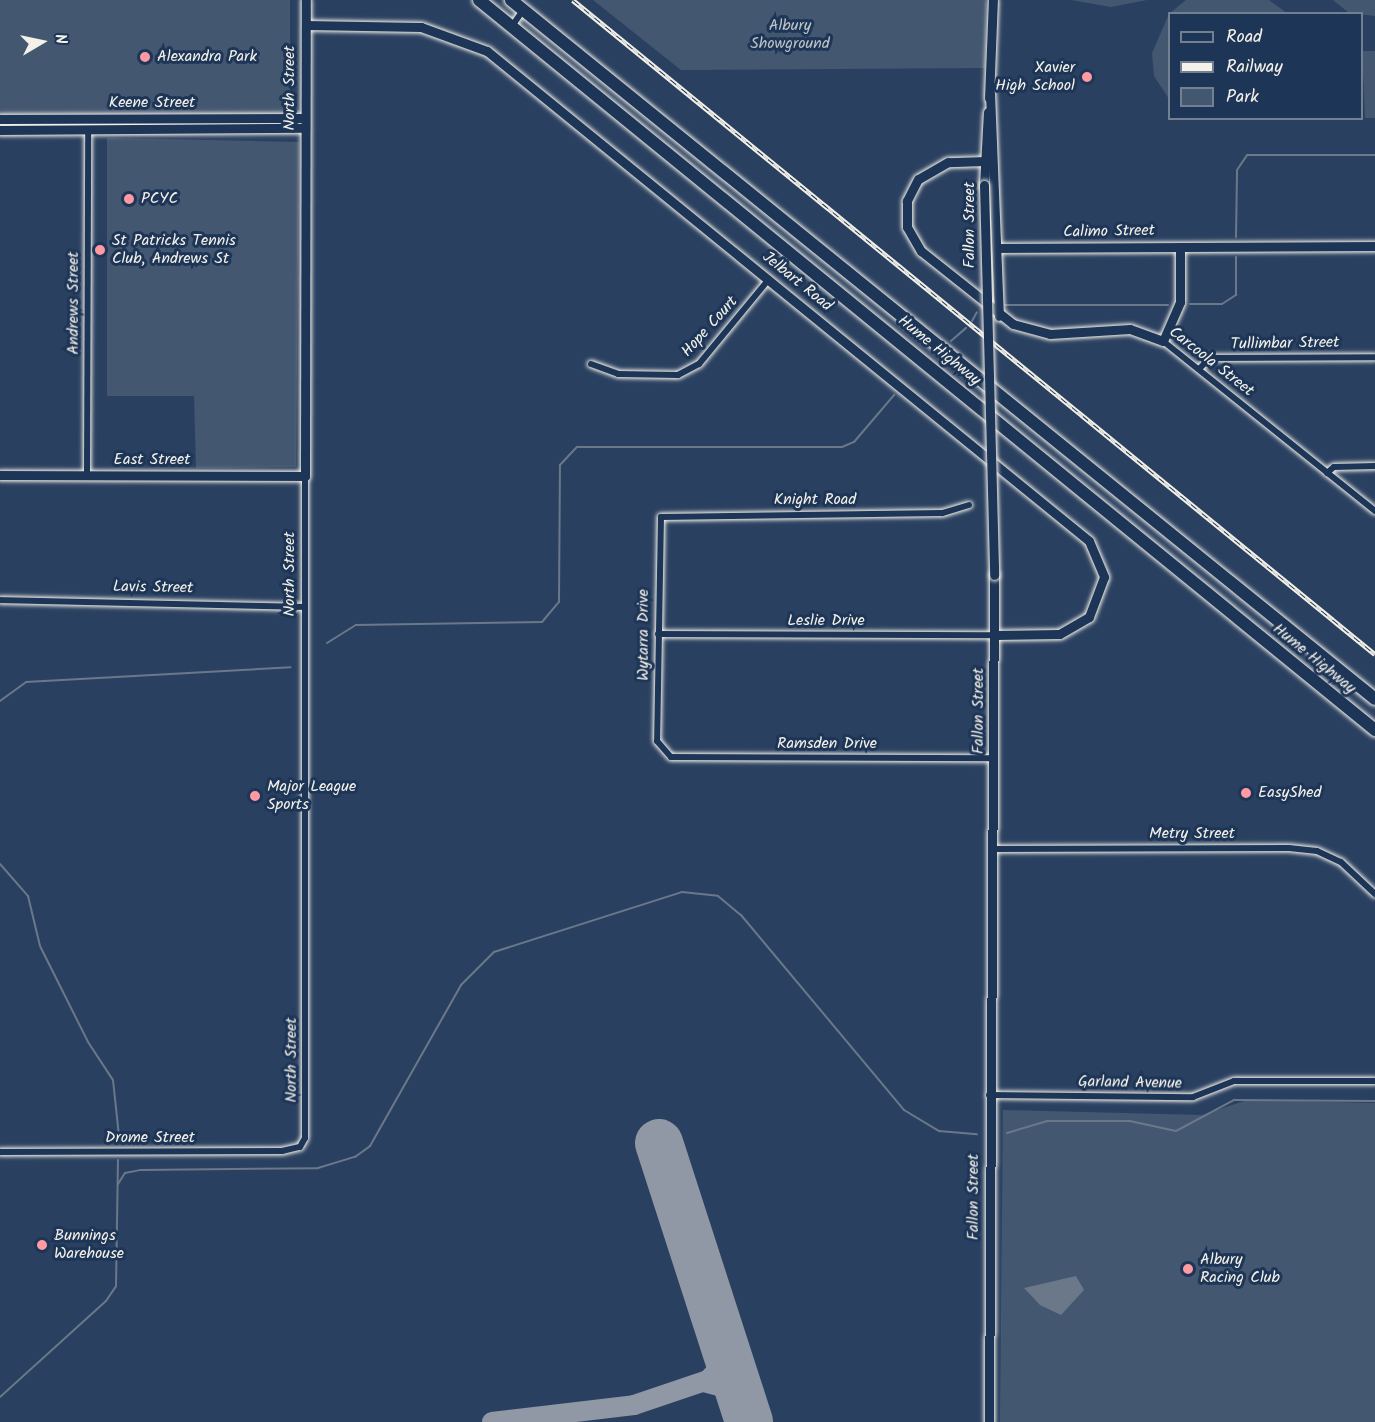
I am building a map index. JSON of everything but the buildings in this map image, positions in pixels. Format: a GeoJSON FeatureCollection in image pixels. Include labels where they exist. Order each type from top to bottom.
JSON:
{"type":"FeatureCollection","features":[{"type":"Feature","properties":{"kind":"highway","name":"Hume Highway"},"geometry":{"type":"LineString","coordinates":[[480,0],[1375,730]]}},
{"type":"Feature","properties":{"kind":"highway","name":"Hume Highway"},"geometry":{"type":"LineString","coordinates":[[511,0],[1375,699]]}},
{"type":"Feature","properties":{"kind":"street","name":"North Street"},"geometry":{"type":"LineString","coordinates":[[300,1147],[308,1129],[304,607],[306,0]]}},
{"type":"Feature","properties":{"kind":"street","name":"Fallon Street"},"geometry":{"type":"LineString","coordinates":[[988,1422],[989,1095],[994,849],[994,575],[984,184],[993,0]]}},
{"type":"Feature","properties":{"kind":"street"},"geometry":{"type":"LineString","coordinates":[[512,26],[523,10]]}},
{"type":"Feature","properties":{"kind":"street","name":"Jelbart Road"},"geometry":{"type":"LineString","coordinates":[[306,25],[421,27],[475,44],[770,278],[1095,548],[1102,587],[1096,606],[1080,625],[1059,634],[994,635]]}},
{"type":"Feature","properties":{"kind":"street"},"geometry":{"type":"LineString","coordinates":[[990,93],[999,316]]}},
{"type":"Feature","properties":{"kind":"street","name":"Keene Street"},"geometry":{"type":"LineString","coordinates":[[0,119],[305,117]]}},
{"type":"Feature","properties":{"kind":"street"},"geometry":{"type":"LineString","coordinates":[[87,118],[88,131]]}},
{"type":"Feature","properties":{"kind":"street","name":"Keene Street"},"geometry":{"type":"LineString","coordinates":[[0,130],[305,128]]}},
{"type":"Feature","properties":{"kind":"street","name":"Andrews Street"},"geometry":{"type":"LineString","coordinates":[[87,474],[88,131]]}},
{"type":"Feature","properties":{"kind":"street","name":"Carcoola Street"},"geometry":{"type":"LineString","coordinates":[[985,161],[948,162],[928,171],[911,191],[906,212],[921,251],[999,316],[1050,334],[1130,329],[1163,341],[1375,511]]}},
{"type":"Feature","properties":{"kind":"street","name":"Calimo Street"},"geometry":{"type":"LineString","coordinates":[[998,248],[1375,246]]}},
{"type":"Feature","properties":{"kind":"street"},"geometry":{"type":"LineString","coordinates":[[1163,341],[1180,303],[1180,247]]}},
{"type":"Feature","properties":{"kind":"street","name":"Hope Court"},"geometry":{"type":"LineString","coordinates":[[591,364],[618,374],[678,375],[699,364],[770,278]]}},
{"type":"Feature","properties":{"kind":"street","name":"Tullimbar Street"},"geometry":{"type":"LineString","coordinates":[[1199,369],[1210,358],[1375,357]]}},
{"type":"Feature","properties":{"kind":"street"},"geometry":{"type":"LineString","coordinates":[[1327,473],[1334,466],[1375,466]]}},
{"type":"Feature","properties":{"kind":"street","name":"East Street"},"geometry":{"type":"LineString","coordinates":[[0,475],[304,476]]}},
{"type":"Feature","properties":{"kind":"street","name":"Knight Road"},"geometry":{"type":"LineString","coordinates":[[661,518],[942,513],[969,505]]}},
{"type":"Feature","properties":{"kind":"street","name":"Wytarra Drive"},"geometry":{"type":"LineString","coordinates":[[661,518],[657,741],[662,751]]}},
{"type":"Feature","properties":{"kind":"street","name":"Lavis Street"},"geometry":{"type":"LineString","coordinates":[[0,600],[304,607]]}},
{"type":"Feature","properties":{"kind":"street","name":"Leslie Drive"},"geometry":{"type":"LineString","coordinates":[[658,634],[994,635]]}},
{"type":"Feature","properties":{"kind":"street","name":"Ramsden Drive"},"geometry":{"type":"LineString","coordinates":[[662,751],[671,757],[994,758]]}},
{"type":"Feature","properties":{"kind":"street","name":"Metry Street"},"geometry":{"type":"LineString","coordinates":[[994,849],[1289,848],[1317,851],[1341,862],[1375,894]]}},
{"type":"Feature","properties":{"kind":"street","name":"Garland Avenue"},"geometry":{"type":"LineString","coordinates":[[989,1095],[1193,1097],[1234,1081],[1375,1081]]}},
{"type":"Feature","properties":{"kind":"street","name":"Drome Street"},"geometry":{"type":"LineString","coordinates":[[0,1152],[300,1147]]}},
{"type":"Feature","properties":{"kind":"green space","name":"Alexandra Park"},"geometry":{"type":"Polygon","coordinates":[[[0,0],[290,0],[290,114],[0,114],[0,0]]]}},
{"type":"Feature","properties":{"kind":"green space","name":"Albury Showground"},"geometry":{"type":"Polygon","coordinates":[[[593,0],[986,0],[985,68],[681,70],[593,0]]]}},
{"type":"Feature","properties":{"kind":"green space"},"geometry":{"type":"Polygon","coordinates":[[[1071,0],[1147,0],[1111,7],[1071,0]]]}},
{"type":"Feature","properties":{"kind":"green space"},"geometry":{"type":"Polygon","coordinates":[[[1186,0],[1269,0],[1286,12],[1171,12],[1186,0]]]}},
{"type":"Feature","properties":{"kind":"green space"},"geometry":{"type":"Polygon","coordinates":[[[1333,0],[1375,0],[1375,16],[1363,15],[1363,12],[1348,12],[1333,0]]]}},
{"type":"Feature","properties":{"kind":"green space"},"geometry":{"type":"Polygon","coordinates":[[[1168,16],[1168,97],[1154,76],[1152,53],[1168,16]]]}},
{"type":"Feature","properties":{"kind":"green space"},"geometry":{"type":"Polygon","coordinates":[[[1363,51],[1375,51],[1375,118],[1365,118],[1363,51]]]}},
{"type":"Feature","properties":{"kind":"green space"},"geometry":{"type":"Polygon","coordinates":[[[107,138],[299,142],[296,467],[196,468],[194,396],[107,396],[107,138]]]}},
{"type":"Feature","properties":{"kind":"green space","name":"Albury Racing Club"},"geometry":{"type":"Polygon","coordinates":[[[1247,1100],[1375,1103],[1375,1422],[1000,1422],[1003,1110],[1202,1115],[1247,1100]]]}},
{"type":"Feature","properties":{"kind":"shaded area"},"geometry":{"type":"Polygon","coordinates":[[[1076,1276],[1084,1290],[1061,1315],[1040,1305],[1024,1288],[1076,1276]]]}},
{"type":"Feature","properties":{"kind":"waterway"},"geometry":{"type":"LineString","coordinates":[[1236,237],[1237,170],[1247,155],[1375,155]]}},
{"type":"Feature","properties":{"kind":"waterway"},"geometry":{"type":"LineString","coordinates":[[1190,304],[1222,304],[1236,295],[1236,257]]}},
{"type":"Feature","properties":{"kind":"waterway"},"geometry":{"type":"LineString","coordinates":[[1005,305],[1168,305]]}},
{"type":"Feature","properties":{"kind":"waterway"},"geometry":{"type":"LineString","coordinates":[[972,321],[977,312]]}},
{"type":"Feature","properties":{"kind":"waterway"},"geometry":{"type":"LineString","coordinates":[[951,341],[966,328]]}},
{"type":"Feature","properties":{"kind":"waterway"},"geometry":{"type":"LineString","coordinates":[[327,643],[356,625],[542,622],[559,602],[560,465],[577,447],[842,447],[854,442],[894,395]]}},
{"type":"Feature","properties":{"kind":"waterway"},"geometry":{"type":"LineString","coordinates":[[0,701],[26,682],[291,667]]}},
{"type":"Feature","properties":{"kind":"waterway"},"geometry":{"type":"LineString","coordinates":[[0,864],[28,896],[40,946],[88,1042],[113,1080],[119,1136]]}},
{"type":"Feature","properties":{"kind":"waterway"},"geometry":{"type":"LineString","coordinates":[[118,1184],[125,1173],[140,1170],[318,1168],[355,1157],[370,1146],[461,985],[494,952],[682,892],[718,896],[741,915],[904,1110],[939,1131],[977,1134]]}},
{"type":"Feature","properties":{"kind":"waterway"},"geometry":{"type":"LineString","coordinates":[[1007,1133],[1047,1121],[1130,1121],[1176,1131],[1234,1100],[1375,1101]]}},
{"type":"Feature","properties":{"kind":"waterway"},"geometry":{"type":"LineString","coordinates":[[0,1397],[106,1301],[116,1286],[118,1160]]}},
{"type":"Feature","properties":{"kind":"taxiway"},"geometry":{"type":"LineString","coordinates":[[492,1422],[634,1405],[708,1380],[720,1367],[724,1350],[707,1291]]}},
{"type":"Feature","properties":{"kind":"taxiway"},"geometry":{"type":"LineString","coordinates":[[704,1382],[733,1390],[748,1422]]}},
{"type":"Feature","properties":{"kind":"runway"},"geometry":{"type":"LineString","coordinates":[[659,1143],[749,1422]]}},
{"type":"Feature","properties":{"kind":"railway"},"geometry":{"type":"LineString","coordinates":[[573,0],[1375,654]]}},
{"type":"Feature","properties":{"kind":"place","name":"Alexandra Park"},"geometry":{"type":"Point","coordinates":[145,57]}},
{"type":"Feature","properties":{"kind":"place","name":"Xavier High School"},"geometry":{"type":"Point","coordinates":[1087,77]}},
{"type":"Feature","properties":{"kind":"place","name":"PCYC"},"geometry":{"type":"Point","coordinates":[129,199]}},
{"type":"Feature","properties":{"kind":"place","name":"St Patricks Tennis Club, Andrews St"},"geometry":{"type":"Point","coordinates":[100,250]}},
{"type":"Feature","properties":{"kind":"place","name":"EasyShed"},"geometry":{"type":"Point","coordinates":[1246,793]}},
{"type":"Feature","properties":{"kind":"place","name":"Major League Sports"},"geometry":{"type":"Point","coordinates":[255,796]}},
{"type":"Feature","properties":{"kind":"place","name":"Bunnings Warehouse"},"geometry":{"type":"Point","coordinates":[42,1245]}},
{"type":"Feature","properties":{"kind":"place","name":"Albury Racing Club"},"geometry":{"type":"Point","coordinates":[1188,1269]}}]}
